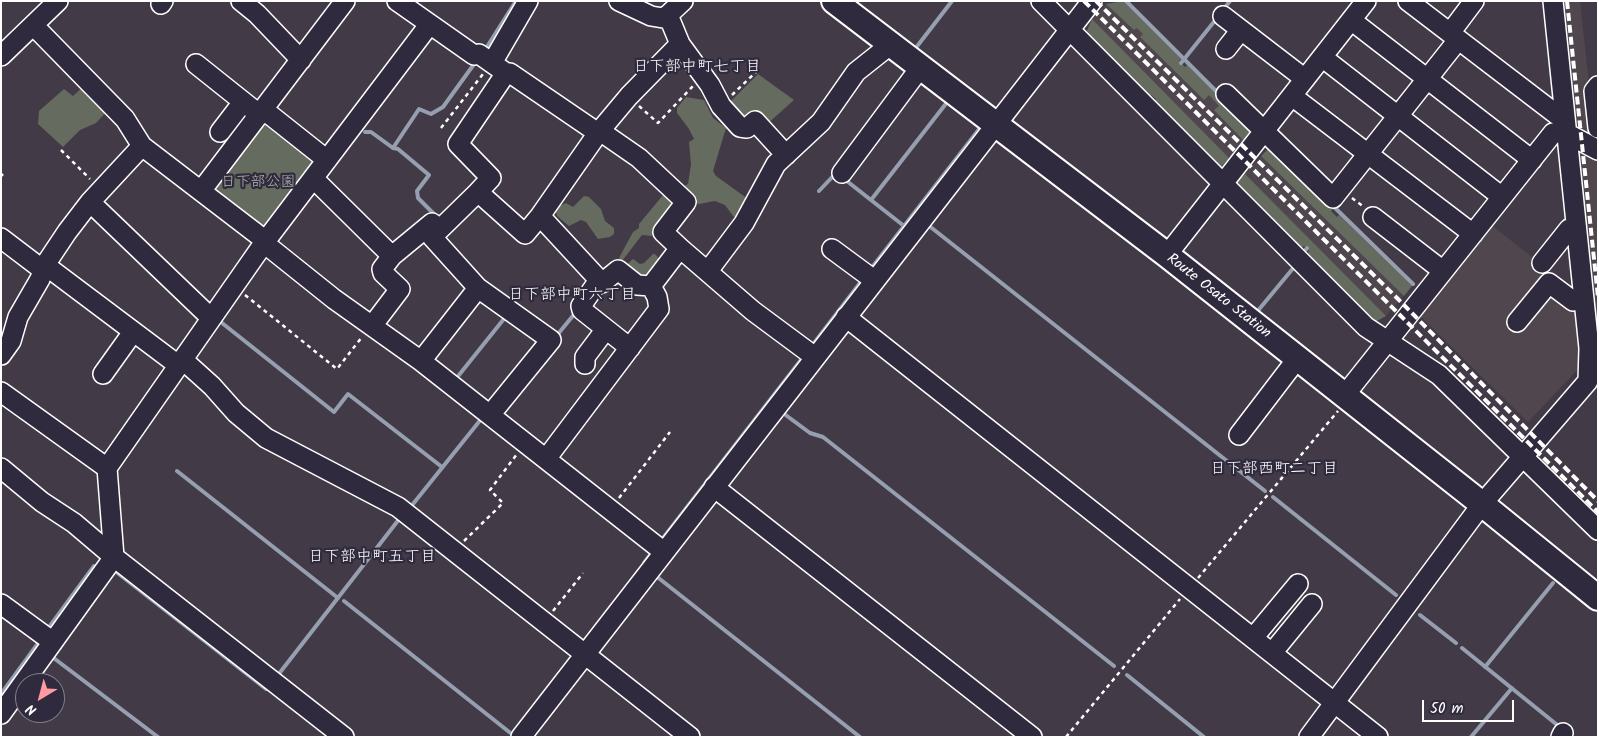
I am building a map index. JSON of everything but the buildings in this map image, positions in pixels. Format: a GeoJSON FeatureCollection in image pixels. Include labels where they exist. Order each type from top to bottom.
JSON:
{"type":"FeatureCollection","features":[{"type":"Feature","properties":{"kind":"main road","name":"Route Osato Station"},"geometry":{"type":"LineString","coordinates":[[834,1],[1166,255],[1598,598]]}},
{"type":"Feature","properties":{"kind":"street"},"geometry":{"type":"LineString","coordinates":[[241,1],[257,14],[301,60]]}},
{"type":"Feature","properties":{"kind":"street"},"geometry":{"type":"LineString","coordinates":[[201,191],[262,113],[345,1]]}},
{"type":"Feature","properties":{"kind":"street"},"geometry":{"type":"LineString","coordinates":[[397,1],[474,55],[480,54],[639,158],[686,202],[663,232],[754,311],[815,357]]}},
{"type":"Feature","properties":{"kind":"street"},"geometry":{"type":"LineString","coordinates":[[490,415],[551,340],[478,288],[432,237],[491,178],[458,144],[499,68],[528,1]]}},
{"type":"Feature","properties":{"kind":"street"},"geometry":{"type":"LineString","coordinates":[[619,1],[651,16],[663,18],[683,1]]}},
{"type":"Feature","properties":{"kind":"street"},"geometry":{"type":"LineString","coordinates":[[1041,1],[1366,328],[1439,375],[1598,530]]}},
{"type":"Feature","properties":{"kind":"street"},"geometry":{"type":"LineString","coordinates":[[521,737],[1092,1]]}},
{"type":"Feature","properties":{"kind":"street"},"geometry":{"type":"LineString","coordinates":[[1166,255],[1366,1]]}},
{"type":"Feature","properties":{"kind":"street"},"geometry":{"type":"LineString","coordinates":[[1226,94],[1333,198],[1427,79],[1474,1]]}},
{"type":"Feature","properties":{"kind":"street"},"geometry":{"type":"LineString","coordinates":[[1310,737],[1482,504],[1588,381],[1589,348],[1553,1]]}},
{"type":"Feature","properties":{"kind":"street"},"geometry":{"type":"LineString","coordinates":[[1,56],[34,26],[52,4]]}},
{"type":"Feature","properties":{"kind":"street"},"geometry":{"type":"LineString","coordinates":[[1416,4],[1565,127],[1598,150]]}},
{"type":"Feature","properties":{"kind":"street"},"geometry":{"type":"LineString","coordinates":[[668,15],[680,44],[703,75],[721,106],[740,127],[747,128],[756,121],[786,155]]}},
{"type":"Feature","properties":{"kind":"street"},"geometry":{"type":"LineString","coordinates":[[1223,16],[1305,79]]}},
{"type":"Feature","properties":{"kind":"street"},"geometry":{"type":"LineString","coordinates":[[1351,20],[1532,160]]}},
{"type":"Feature","properties":{"kind":"street"},"geometry":{"type":"LineString","coordinates":[[1,714],[114,557],[107,468],[265,242],[429,25]]}},
{"type":"Feature","properties":{"kind":"street"},"geometry":{"type":"LineString","coordinates":[[34,26],[125,119],[142,146],[371,326],[421,361],[664,552]]}},
{"type":"Feature","properties":{"kind":"street"},"geometry":{"type":"LineString","coordinates":[[1226,49],[1241,30]]}},
{"type":"Feature","properties":{"kind":"street"},"geometry":{"type":"LineString","coordinates":[[478,192],[525,234],[540,216],[599,132],[629,96],[680,44]]}},
{"type":"Feature","properties":{"kind":"street"},"geometry":{"type":"LineString","coordinates":[[708,271],[744,223],[767,177],[786,155],[820,122],[856,72],[890,45]]}},
{"type":"Feature","properties":{"kind":"street"},"geometry":{"type":"LineString","coordinates":[[1322,57],[1502,197]]}},
{"type":"Feature","properties":{"kind":"street"},"geometry":{"type":"LineString","coordinates":[[196,64],[243,102],[262,113],[327,160]]}},
{"type":"Feature","properties":{"kind":"street"},"geometry":{"type":"LineString","coordinates":[[842,173],[920,68]]}},
{"type":"Feature","properties":{"kind":"street"},"geometry":{"type":"LineString","coordinates":[[1598,86],[1594,91],[1598,128]]}},
{"type":"Feature","properties":{"kind":"street"},"geometry":{"type":"LineString","coordinates":[[1292,96],[1473,234]]}},
{"type":"Feature","properties":{"kind":"street"},"geometry":{"type":"LineString","coordinates":[[220,132],[243,102]]}},
{"type":"Feature","properties":{"kind":"street"},"geometry":{"type":"LineString","coordinates":[[1346,397],[1387,341],[1553,134],[1565,127]]}},
{"type":"Feature","properties":{"kind":"street"},"geometry":{"type":"LineString","coordinates":[[1,355],[11,341],[18,317],[44,267],[96,196],[142,146]]}},
{"type":"Feature","properties":{"kind":"street"},"geometry":{"type":"LineString","coordinates":[[313,178],[392,256]]}},
{"type":"Feature","properties":{"kind":"street"},"geometry":{"type":"LineString","coordinates":[[96,196],[211,318]]}},
{"type":"Feature","properties":{"kind":"street"},"geometry":{"type":"LineString","coordinates":[[540,216],[602,284],[618,270],[637,285],[651,286]]}},
{"type":"Feature","properties":{"kind":"street"},"geometry":{"type":"LineString","coordinates":[[1373,218],[1443,271]]}},
{"type":"Feature","properties":{"kind":"street"},"geometry":{"type":"LineString","coordinates":[[371,326],[400,288],[383,273],[382,269],[392,256],[432,223],[439,230]]}},
{"type":"Feature","properties":{"kind":"street"},"geometry":{"type":"LineString","coordinates":[[1542,263],[1569,228],[1576,228]]}},
{"type":"Feature","properties":{"kind":"street"},"geometry":{"type":"LineString","coordinates":[[1,238],[212,386],[236,413],[266,438],[398,507],[690,737]]}},
{"type":"Feature","properties":{"kind":"street"},"geometry":{"type":"LineString","coordinates":[[651,286],[680,248]]}},
{"type":"Feature","properties":{"kind":"street"},"geometry":{"type":"LineString","coordinates":[[832,249],[874,280]]}},
{"type":"Feature","properties":{"kind":"street"},"geometry":{"type":"LineString","coordinates":[[599,280],[581,306],[582,310],[630,348]]}},
{"type":"Feature","properties":{"kind":"street"},"geometry":{"type":"LineString","coordinates":[[1517,322],[1549,282],[1573,301],[1584,299]]}},
{"type":"Feature","properties":{"kind":"street"},"geometry":{"type":"LineString","coordinates":[[546,459],[660,309],[657,297],[651,286]]}},
{"type":"Feature","properties":{"kind":"street"},"geometry":{"type":"LineString","coordinates":[[421,361],[478,288]]}},
{"type":"Feature","properties":{"kind":"street"},"geometry":{"type":"LineString","coordinates":[[846,317],[1378,737]]}},
{"type":"Feature","properties":{"kind":"street"},"geometry":{"type":"LineString","coordinates":[[585,364],[585,357],[606,329]]}},
{"type":"Feature","properties":{"kind":"street"},"geometry":{"type":"LineString","coordinates":[[103,374],[133,332]]}},
{"type":"Feature","properties":{"kind":"street"},"geometry":{"type":"LineString","coordinates":[[1241,424],[1298,359]]}},
{"type":"Feature","properties":{"kind":"street"},"geometry":{"type":"LineString","coordinates":[[1,392],[107,468]]}},
{"type":"Feature","properties":{"kind":"street"},"geometry":{"type":"LineString","coordinates":[[1,468],[42,502],[74,523],[114,557],[344,737]]}},
{"type":"Feature","properties":{"kind":"street"},"geometry":{"type":"LineString","coordinates":[[714,487],[1032,737]]}},
{"type":"Feature","properties":{"kind":"street"},"geometry":{"type":"LineString","coordinates":[[1253,638],[1298,584]]}},
{"type":"Feature","properties":{"kind":"street"},"geometry":{"type":"LineString","coordinates":[[1,604],[53,642]]}},
{"type":"Feature","properties":{"kind":"street"},"geometry":{"type":"LineString","coordinates":[[1272,653],[1312,604]]}},
{"type":"Feature","properties":{"kind":"path"},"geometry":{"type":"LineString","coordinates":[[441,128],[499,68]]}},
{"type":"Feature","properties":{"kind":"path"},"geometry":{"type":"LineString","coordinates":[[721,106],[756,72]]}},
{"type":"Feature","properties":{"kind":"path"},"geometry":{"type":"LineString","coordinates":[[629,96],[658,123],[703,75]]}},
{"type":"Feature","properties":{"kind":"path"},"geometry":{"type":"LineString","coordinates":[[61,150],[96,196]]}},
{"type":"Feature","properties":{"kind":"path"},"geometry":{"type":"LineString","coordinates":[[1347,180],[1359,189],[1352,198],[1373,214],[1373,218]]}},
{"type":"Feature","properties":{"kind":"path"},"geometry":{"type":"LineString","coordinates":[[234,285],[337,369],[371,326]]}},
{"type":"Feature","properties":{"kind":"path"},"geometry":{"type":"LineString","coordinates":[[1066,737],[1346,397]]}},
{"type":"Feature","properties":{"kind":"path"},"geometry":{"type":"LineString","coordinates":[[610,509],[670,432]]}},
{"type":"Feature","properties":{"kind":"path"},"geometry":{"type":"LineString","coordinates":[[454,551],[503,503],[490,490],[525,443]]}},
{"type":"Feature","properties":{"kind":"path"},"geometry":{"type":"LineString","coordinates":[[545,622],[583,573]]}},
{"type":"Feature","properties":{"kind":"shaded area"},"geometry":{"type":"Polygon","coordinates":[[[1123,1],[1181,59],[1179,61],[1185,67],[1187,65],[1252,129],[1220,168],[1154,102],[1156,99],[1151,95],[1149,97],[1086,33],[1092,19],[1106,4],[1123,1]]]}},
{"type":"Feature","properties":{"kind":"shaded area"},"geometry":{"type":"Polygon","coordinates":[[[1559,1],[1580,1],[1595,139],[1572,128],[1559,1]]]}},
{"type":"Feature","properties":{"kind":"shaded area"},"geometry":{"type":"Polygon","coordinates":[[[1577,144],[1597,157],[1598,160],[1598,372],[1577,144]]]}},
{"type":"Feature","properties":{"kind":"shaded area"},"geometry":{"type":"Polygon","coordinates":[[[1270,147],[1333,209],[1331,211],[1337,217],[1339,215],[1412,286],[1386,316],[1375,322],[1307,254],[1309,251],[1307,248],[1304,246],[1301,248],[1236,183],[1270,147]]]}},
{"type":"Feature","properties":{"kind":"shaded area"},"geometry":{"type":"Polygon","coordinates":[[[1489,223],[1576,292],[1583,364],[1528,422],[1417,313],[1489,223]]]}},
{"type":"Feature","properties":{"kind":"green space"},"geometry":{"type":"Polygon","coordinates":[[[1123,1],[1181,59],[1179,61],[1185,67],[1187,65],[1252,129],[1244,141],[1214,110],[1219,106],[1209,95],[1204,100],[1140,37],[1143,34],[1137,28],[1134,30],[1106,4],[1123,1]]]}},
{"type":"Feature","properties":{"kind":"green space"},"geometry":{"type":"Polygon","coordinates":[[[1092,19],[1229,158],[1220,168],[1154,102],[1156,99],[1151,95],[1149,97],[1086,33],[1092,19]]]}},
{"type":"Feature","properties":{"kind":"green space"},"geometry":{"type":"Polygon","coordinates":[[[758,74],[794,100],[765,126],[746,124],[726,106],[758,74]]]}},
{"type":"Feature","properties":{"kind":"green space"},"geometry":{"type":"Polygon","coordinates":[[[85,85],[109,109],[96,123],[80,130],[63,147],[38,124],[39,111],[64,89],[73,96],[85,85]]]}},
{"type":"Feature","properties":{"kind":"green space"},"geometry":{"type":"Polygon","coordinates":[[[686,97],[704,100],[713,118],[726,128],[713,171],[716,176],[748,199],[739,220],[733,216],[725,205],[715,201],[699,204],[692,202],[679,189],[688,184],[691,164],[689,142],[694,139],[677,113],[677,108],[686,97]]]}},
{"type":"Feature","properties":{"kind":"green space","name":"日下部公園"},"geometry":{"type":"Polygon","coordinates":[[[264,119],[318,158],[264,234],[210,187],[264,119]]]}},
{"type":"Feature","properties":{"kind":"green space"},"geometry":{"type":"Polygon","coordinates":[[[1270,147],[1333,209],[1331,211],[1337,217],[1339,215],[1412,286],[1404,296],[1261,156],[1270,147]]]}},
{"type":"Feature","properties":{"kind":"green space"},"geometry":{"type":"Polygon","coordinates":[[[1245,174],[1386,316],[1375,322],[1307,254],[1309,251],[1307,248],[1304,246],[1301,248],[1236,183],[1245,174]]]}},
{"type":"Feature","properties":{"kind":"green space"},"geometry":{"type":"Polygon","coordinates":[[[668,189],[679,200],[657,233],[652,236],[642,235],[622,261],[619,258],[633,232],[639,228],[639,224],[668,189]]]}},
{"type":"Feature","properties":{"kind":"green space"},"geometry":{"type":"Polygon","coordinates":[[[584,196],[589,197],[601,209],[605,221],[614,228],[614,234],[610,237],[598,239],[586,222],[581,220],[569,226],[557,216],[555,208],[566,203],[573,207],[584,196]]]}},
{"type":"Feature","properties":{"kind":"green space"},"geometry":{"type":"Polygon","coordinates":[[[653,254],[660,260],[646,282],[625,266],[633,259],[640,264],[644,263],[653,254]]]}},
{"type":"Feature","properties":{"kind":"waterway"},"geometry":{"type":"LineString","coordinates":[[485,50],[516,1]]}},
{"type":"Feature","properties":{"kind":"waterway"},"geometry":{"type":"LineString","coordinates":[[915,49],[952,1]]}},
{"type":"Feature","properties":{"kind":"waterway"},"geometry":{"type":"LineString","coordinates":[[1126,1],[1220,95]]}},
{"type":"Feature","properties":{"kind":"waterway"},"geometry":{"type":"LineString","coordinates":[[1223,10],[1230,1]]}},
{"type":"Feature","properties":{"kind":"waterway"},"geometry":{"type":"LineString","coordinates":[[1181,63],[1217,18]]}},
{"type":"Feature","properties":{"kind":"waterway"},"geometry":{"type":"LineString","coordinates":[[365,132],[371,132],[393,148],[419,109],[431,114],[443,107],[477,60]]}},
{"type":"Feature","properties":{"kind":"waterway"},"geometry":{"type":"LineString","coordinates":[[871,200],[948,101]]}},
{"type":"Feature","properties":{"kind":"waterway"},"geometry":{"type":"LineString","coordinates":[[870,270],[980,128]]}},
{"type":"Feature","properties":{"kind":"waterway"},"geometry":{"type":"LineString","coordinates":[[393,148],[398,149],[429,175],[417,191],[418,198],[437,217]]}},
{"type":"Feature","properties":{"kind":"waterway"},"geometry":{"type":"LineString","coordinates":[[819,191],[836,173]]}},
{"type":"Feature","properties":{"kind":"waterway"},"geometry":{"type":"LineString","coordinates":[[843,178],[904,226]]}},
{"type":"Feature","properties":{"kind":"waterway"},"geometry":{"type":"LineString","coordinates":[[1331,204],[1413,284]]}},
{"type":"Feature","properties":{"kind":"waterway"},"geometry":{"type":"LineString","coordinates":[[928,225],[1265,491]]}},
{"type":"Feature","properties":{"kind":"waterway"},"geometry":{"type":"LineString","coordinates":[[1303,253],[1307,248]]}},
{"type":"Feature","properties":{"kind":"waterway"},"geometry":{"type":"LineString","coordinates":[[1256,313],[1295,266]]}},
{"type":"Feature","properties":{"kind":"waterway"},"geometry":{"type":"LineString","coordinates":[[811,347],[863,279]]}},
{"type":"Feature","properties":{"kind":"waterway"},"geometry":{"type":"LineString","coordinates":[[553,334],[558,334],[576,312]]}},
{"type":"Feature","properties":{"kind":"waterway"},"geometry":{"type":"LineString","coordinates":[[455,380],[507,315]]}},
{"type":"Feature","properties":{"kind":"waterway"},"geometry":{"type":"LineString","coordinates":[[217,319],[334,412],[348,394],[442,467]]}},
{"type":"Feature","properties":{"kind":"waterway"},"geometry":{"type":"LineString","coordinates":[[660,542],[804,356]]}},
{"type":"Feature","properties":{"kind":"waterway"},"geometry":{"type":"LineString","coordinates":[[783,413],[810,433],[823,437],[1114,666]]}},
{"type":"Feature","properties":{"kind":"waterway"},"geometry":{"type":"LineString","coordinates":[[409,509],[482,418]]}},
{"type":"Feature","properties":{"kind":"waterway"},"geometry":{"type":"LineString","coordinates":[[177,471],[338,598]]}},
{"type":"Feature","properties":{"kind":"waterway"},"geometry":{"type":"LineString","coordinates":[[1273,497],[1396,595]]}},
{"type":"Feature","properties":{"kind":"waterway"},"geometry":{"type":"LineString","coordinates":[[278,675],[400,518]]}},
{"type":"Feature","properties":{"kind":"waterway"},"geometry":{"type":"LineString","coordinates":[[644,563],[653,551]]}},
{"type":"Feature","properties":{"kind":"waterway"},"geometry":{"type":"LineString","coordinates":[[47,630],[94,566]]}},
{"type":"Feature","properties":{"kind":"waterway"},"geometry":{"type":"LineString","coordinates":[[115,571],[266,689]]}},
{"type":"Feature","properties":{"kind":"waterway"},"geometry":{"type":"LineString","coordinates":[[656,576],[860,737]]}},
{"type":"Feature","properties":{"kind":"waterway"},"geometry":{"type":"LineString","coordinates":[[1485,667],[1553,583]]}},
{"type":"Feature","properties":{"kind":"waterway"},"geometry":{"type":"LineString","coordinates":[[344,601],[513,735]]}},
{"type":"Feature","properties":{"kind":"waterway"},"geometry":{"type":"LineString","coordinates":[[1420,615],[1456,643]]}},
{"type":"Feature","properties":{"kind":"waterway"},"geometry":{"type":"LineString","coordinates":[[1,694],[39,642],[35,640]]}},
{"type":"Feature","properties":{"kind":"waterway"},"geometry":{"type":"LineString","coordinates":[[1462,648],[1561,728]]}},
{"type":"Feature","properties":{"kind":"waterway"},"geometry":{"type":"LineString","coordinates":[[51,656],[158,737]]}},
{"type":"Feature","properties":{"kind":"waterway"},"geometry":{"type":"LineString","coordinates":[[1127,675],[1204,737]]}},
{"type":"Feature","properties":{"kind":"waterway"},"geometry":{"type":"LineString","coordinates":[[1471,737],[1512,688]]}},
{"type":"Feature","properties":{"kind":"railway"},"geometry":{"type":"LineString","coordinates":[[1084,1],[1598,512]]}},
{"type":"Feature","properties":{"kind":"railway"},"geometry":{"type":"LineString","coordinates":[[1096,1],[1398,299],[1598,501]]}},
{"type":"Feature","properties":{"kind":"railway"},"geometry":{"type":"LineString","coordinates":[[1567,1],[1598,297]]}},
{"type":"Feature","properties":{"kind":"district","name":"日下部中町七丁目"},"geometry":{"type":"Point","coordinates":[697,68]}},
{"type":"Feature","properties":{"kind":"district","name":"日下部中町六丁目"},"geometry":{"type":"Point","coordinates":[572,296]}},
{"type":"Feature","properties":{"kind":"district","name":"日下部西町二丁目"},"geometry":{"type":"Point","coordinates":[1274,470]}},
{"type":"Feature","properties":{"kind":"district","name":"日下部中町五丁目"},"geometry":{"type":"Point","coordinates":[372,558]}}]}
